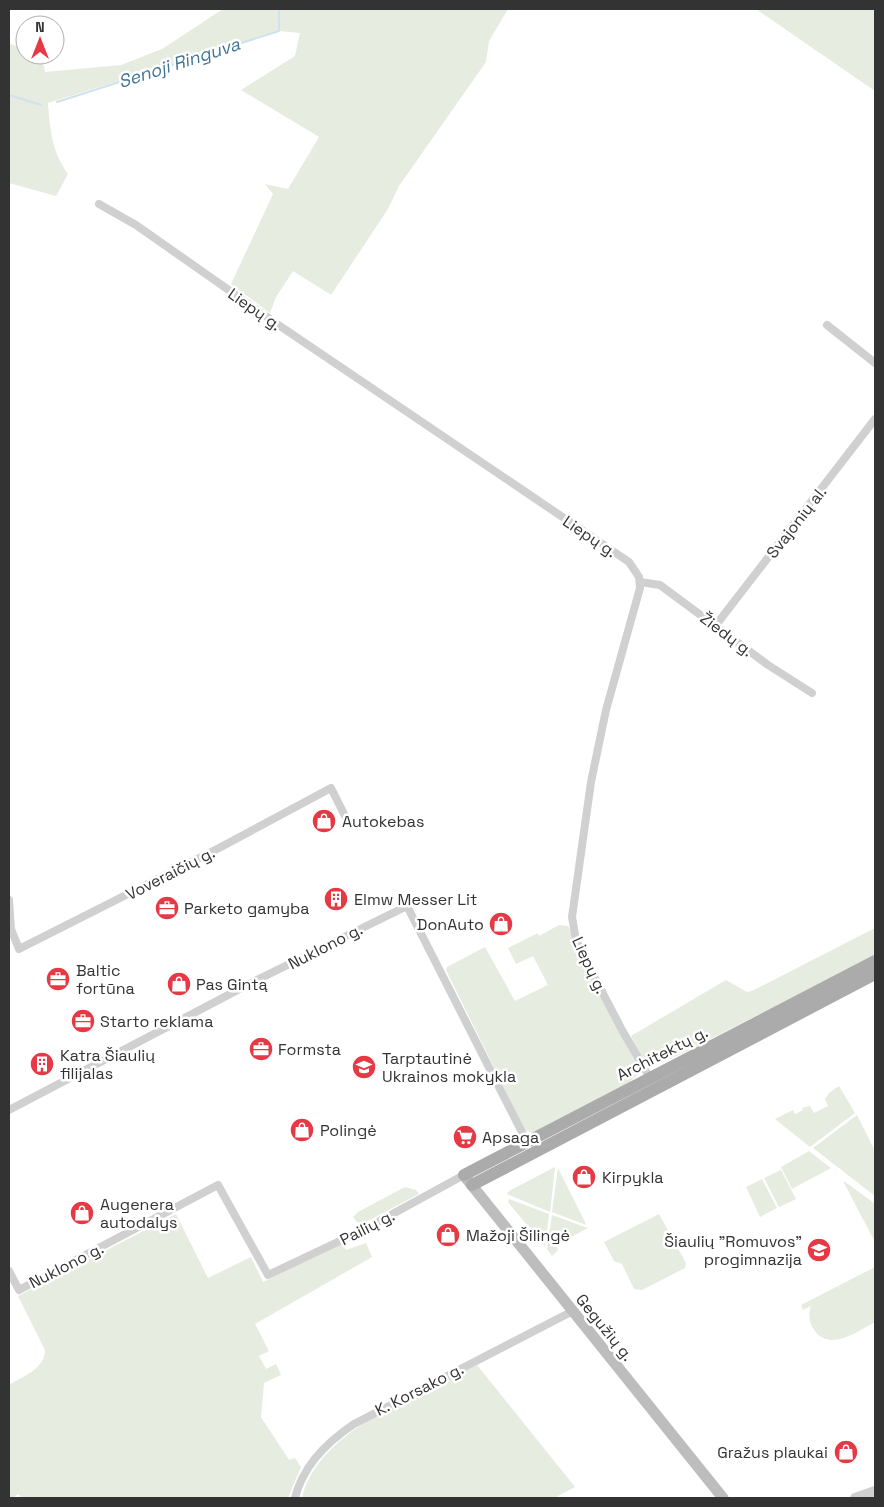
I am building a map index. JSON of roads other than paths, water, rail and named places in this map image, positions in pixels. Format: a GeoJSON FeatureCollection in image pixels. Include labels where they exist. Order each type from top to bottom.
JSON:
{"type":"FeatureCollection","features":[{"type":"Feature","properties":{"kind":"main road","name":"Architektų g."},"geometry":{"type":"LineString","coordinates":[[468,1180],[758,1029],[875,961]]}},
{"type":"Feature","properties":{"kind":"main road","name":"Architektų g."},"geometry":{"type":"LineString","coordinates":[[468,1180],[527,1142],[650,1078],[875,974]]}},
{"type":"Feature","properties":{"kind":"main road","name":"Gegužių g."},"geometry":{"type":"LineString","coordinates":[[468,1180],[571,1312],[723,1498]]}},
{"type":"Feature","properties":{"kind":"street","name":"Liepų g."},"geometry":{"type":"LineString","coordinates":[[99,204],[136,225],[296,337],[629,562],[637,572],[640,582],[606,710],[590,782],[572,917],[576,940],[650,1078]]}},
{"type":"Feature","properties":{"kind":"street"},"geometry":{"type":"LineString","coordinates":[[827,324],[875,363]]}},
{"type":"Feature","properties":{"kind":"street","name":"Svajonių al."},"geometry":{"type":"LineString","coordinates":[[716,625],[875,419]]}},
{"type":"Feature","properties":{"kind":"street","name":"Žiedų g."},"geometry":{"type":"LineString","coordinates":[[640,582],[660,585],[768,665],[812,693]]}},
{"type":"Feature","properties":{"kind":"street","name":"Voveraičių g."},"geometry":{"type":"LineString","coordinates":[[9,900],[11,929],[19,949],[221,847],[331,788],[348,822]]}},
{"type":"Feature","properties":{"kind":"street","name":"Nuklono g."},"geometry":{"type":"LineString","coordinates":[[9,1110],[253,982],[407,906],[527,1142]]}},
{"type":"Feature","properties":{"kind":"street","name":"Pailių g."},"geometry":{"type":"LineString","coordinates":[[218,1185],[268,1275],[468,1180]]}},
{"type":"Feature","properties":{"kind":"street","name":"Nuklono g."},"geometry":{"type":"LineString","coordinates":[[9,1271],[19,1290],[218,1185]]}},
{"type":"Feature","properties":{"kind":"street","name":"K. Korsako g."},"geometry":{"type":"LineString","coordinates":[[295,1498],[300,1483],[316,1457],[330,1442],[354,1424],[571,1312]]}},
{"type":"Feature","properties":{"kind":"street"},"geometry":{"type":"LineString","coordinates":[[855,1498],[875,1491]]}},
{"type":"Feature","properties":{"kind":"waterway","name":"Senoji Ringuva"},"geometry":{"type":"LineString","coordinates":[[57,102],[279,31],[279,9]]}},
{"type":"Feature","properties":{"kind":"waterway","name":"Senoji Ringuva"},"geometry":{"type":"LineString","coordinates":[[9,95],[41,105]]}},
{"type":"Feature","properties":{"kind":"place","name":"Autokebas"},"geometry":{"type":"Point","coordinates":[324,821]}},
{"type":"Feature","properties":{"kind":"place","name":"Elmw Messer Lit"},"geometry":{"type":"Point","coordinates":[336,899]}},
{"type":"Feature","properties":{"kind":"place","name":"Parketo gamyba"},"geometry":{"type":"Point","coordinates":[167,908]}},
{"type":"Feature","properties":{"kind":"place","name":"DonAuto"},"geometry":{"type":"Point","coordinates":[501,924]}},
{"type":"Feature","properties":{"kind":"place","name":"Baltic fortūna"},"geometry":{"type":"Point","coordinates":[58,979]}},
{"type":"Feature","properties":{"kind":"place","name":"Pas Gintą"},"geometry":{"type":"Point","coordinates":[179,984]}},
{"type":"Feature","properties":{"kind":"place","name":"Starto reklama"},"geometry":{"type":"Point","coordinates":[83,1021]}},
{"type":"Feature","properties":{"kind":"place","name":"Formsta"},"geometry":{"type":"Point","coordinates":[261,1049]}},
{"type":"Feature","properties":{"kind":"place","name":"Katra Šiaulių filijalas"},"geometry":{"type":"Point","coordinates":[42,1064]}},
{"type":"Feature","properties":{"kind":"place","name":"Tarptautinė Ukrainos mokykla"},"geometry":{"type":"Point","coordinates":[364,1067]}},
{"type":"Feature","properties":{"kind":"place","name":"Polingė"},"geometry":{"type":"Point","coordinates":[302,1130]}},
{"type":"Feature","properties":{"kind":"place","name":"Apsaga"},"geometry":{"type":"Point","coordinates":[465,1137]}},
{"type":"Feature","properties":{"kind":"place","name":"Kirpykla"},"geometry":{"type":"Point","coordinates":[584,1177]}},
{"type":"Feature","properties":{"kind":"place","name":"Augenera autodalys"},"geometry":{"type":"Point","coordinates":[82,1213]}},
{"type":"Feature","properties":{"kind":"place","name":"Mažoji Šilingė"},"geometry":{"type":"Point","coordinates":[448,1235]}},
{"type":"Feature","properties":{"kind":"place","name":"Šiaulių \"Romuvos\" progimnazija"},"geometry":{"type":"Point","coordinates":[819,1250]}},
{"type":"Feature","properties":{"kind":"place","name":"Gražus plaukai"},"geometry":{"type":"Point","coordinates":[846,1452]}}]}
